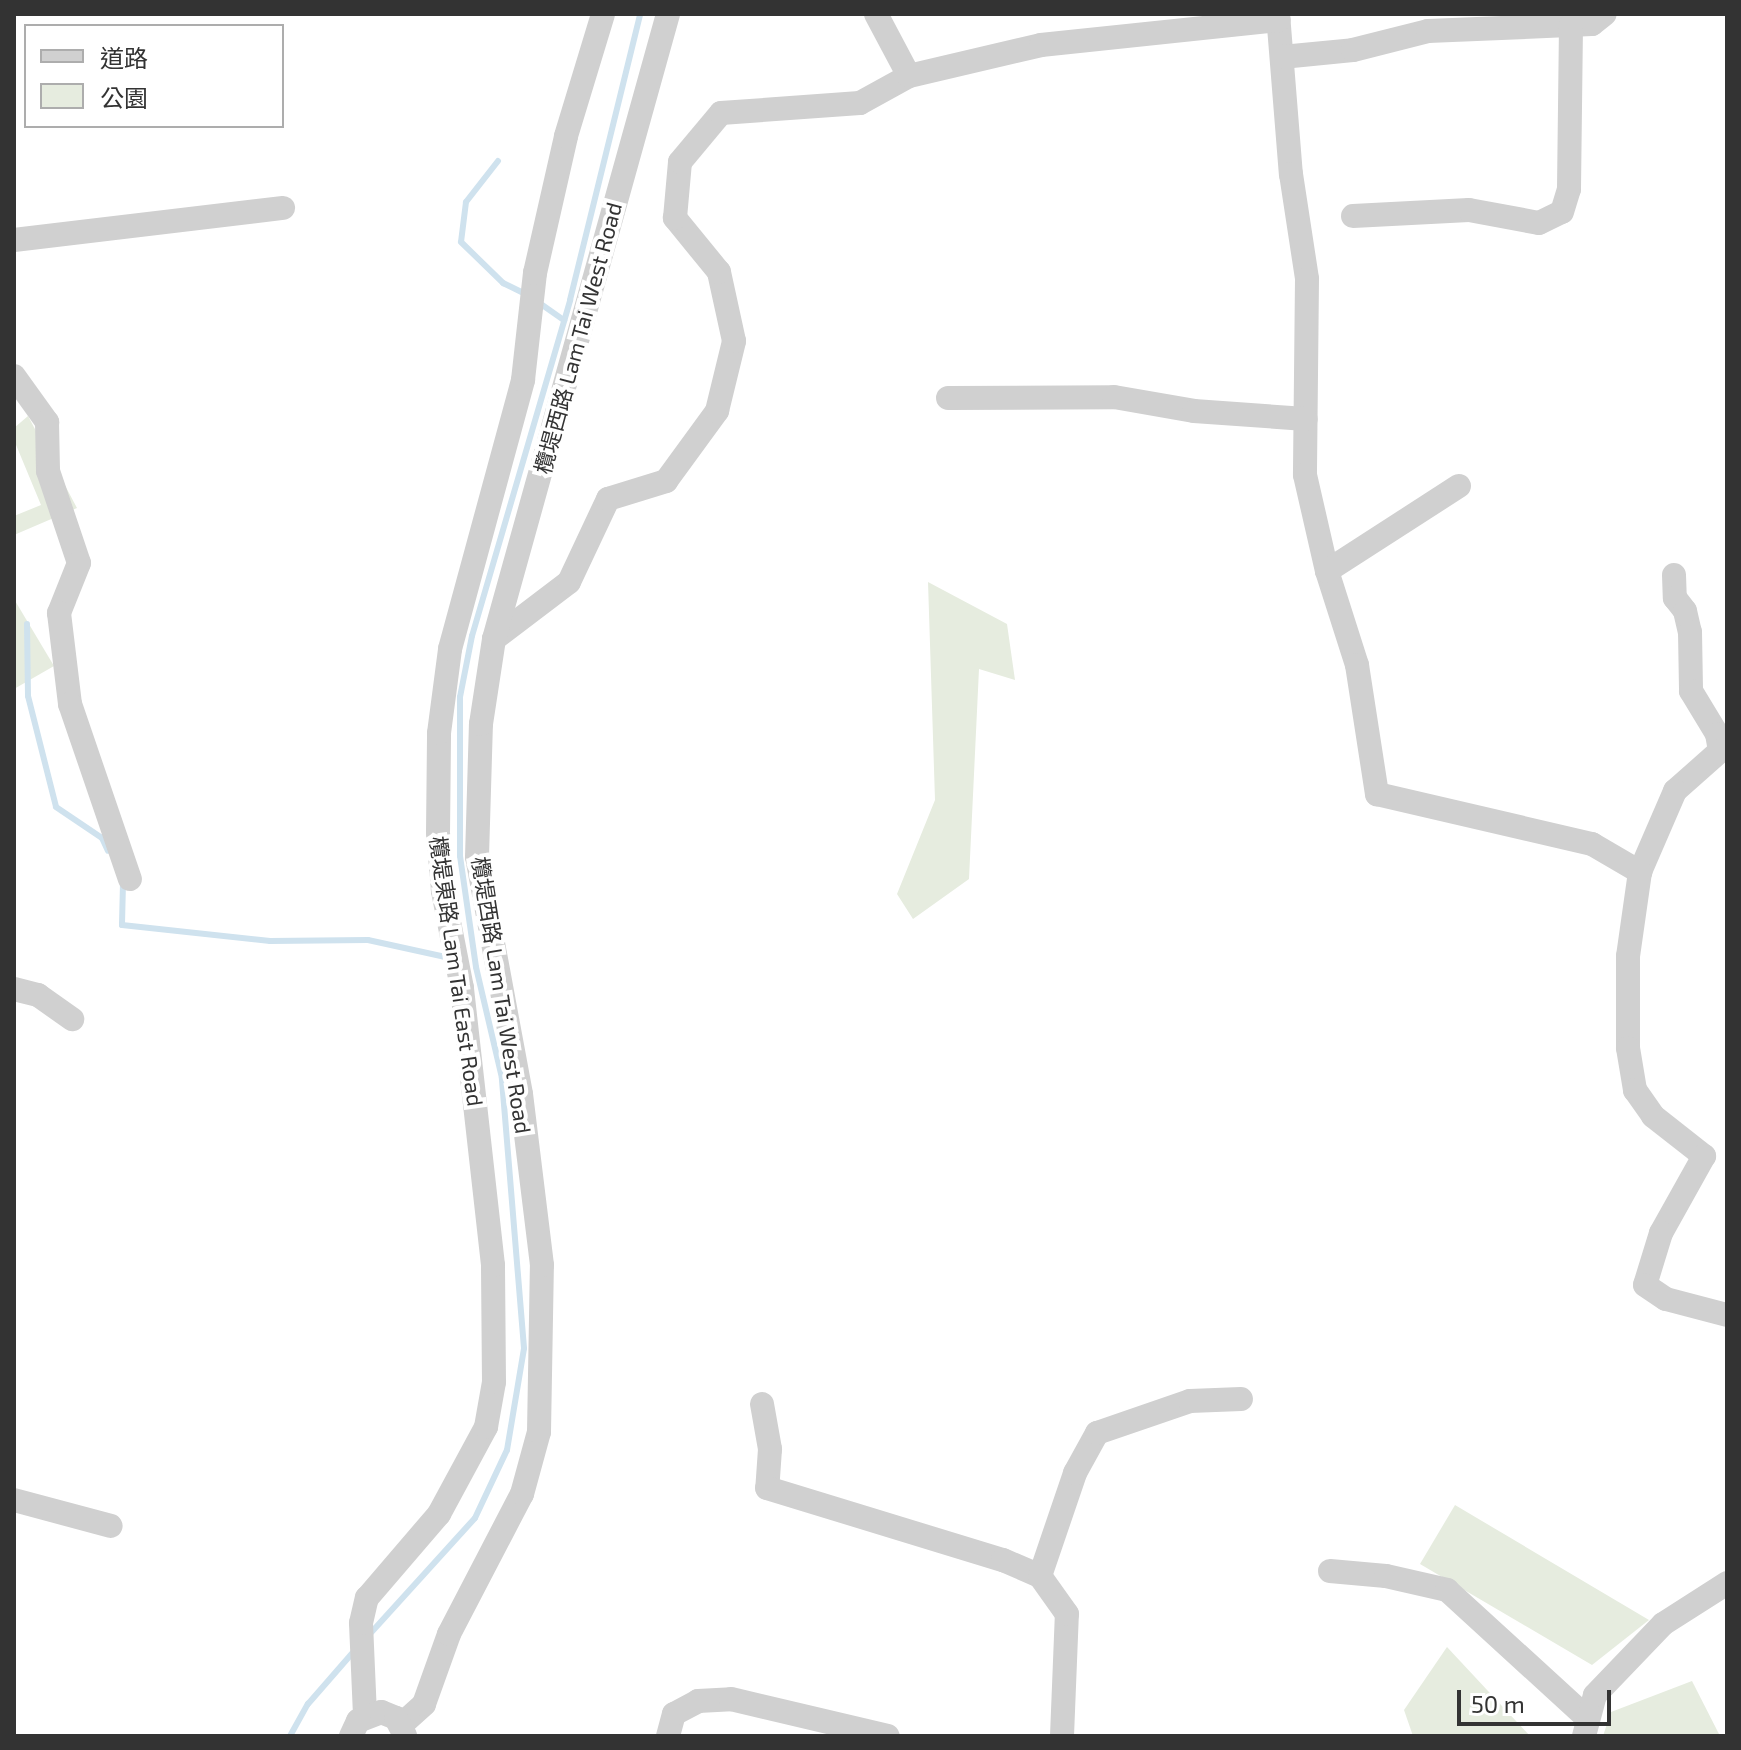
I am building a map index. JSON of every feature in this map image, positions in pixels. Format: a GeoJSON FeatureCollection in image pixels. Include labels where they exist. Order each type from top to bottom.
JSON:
{"type":"FeatureCollection","features":[{"type":"Feature","properties":{"kind":"street","name":"欖堤東路 Lam Tai East Road"},"geometry":{"type":"LineString","coordinates":[[365,1715],[361,1623],[367,1598],[439,1514],[486,1427],[494,1382],[493,1265],[462,988],[438,833],[439,733],[450,649],[523,380],[531,333],[535,273],[566,136],[603,14]]}},
{"type":"Feature","properties":{"kind":"street","name":"欖堤西路 Lam Tai West Road"},"geometry":{"type":"LineString","coordinates":[[403,1730],[424,1704],[449,1634],[522,1494],[539,1432],[542,1265],[521,1094],[477,857],[481,724],[494,639],[668,14]]}},
{"type":"Feature","properties":{"kind":"street"},"geometry":{"type":"LineString","coordinates":[[876,14],[909,76]]}},
{"type":"Feature","properties":{"kind":"street"},"geometry":{"type":"LineString","coordinates":[[1282,57],[1353,50],[1428,31],[1592,24],[1605,14]]}},
{"type":"Feature","properties":{"kind":"street"},"geometry":{"type":"LineString","coordinates":[[494,639],[569,582],[608,499],[666,481],[717,411],[734,341],[719,272],[675,218],[680,162],[721,113],[860,103],[909,76],[1041,45],[1279,17],[1307,279],[1305,475],[1327,571],[1357,665],[1377,794],[1592,844],[1640,872]]}},
{"type":"Feature","properties":{"kind":"street"},"geometry":{"type":"LineString","coordinates":[[1353,216],[1469,210],[1539,223],[1562,212],[1569,189],[1571,25]]}},
{"type":"Feature","properties":{"kind":"street"},"geometry":{"type":"LineString","coordinates":[[14,240],[283,208]]}},
{"type":"Feature","properties":{"kind":"street"},"geometry":{"type":"LineString","coordinates":[[14,376],[47,422],[48,471],[79,563],[59,613],[70,704],[130,879]]}},
{"type":"Feature","properties":{"kind":"street"},"geometry":{"type":"LineString","coordinates":[[948,398],[1114,397],[1194,411],[1306,419]]}},
{"type":"Feature","properties":{"kind":"street"},"geometry":{"type":"LineString","coordinates":[[1327,571],[1459,486]]}},
{"type":"Feature","properties":{"kind":"street"},"geometry":{"type":"LineString","coordinates":[[1674,575],[1675,598],[1685,611],[1690,632],[1691,691],[1717,734],[1720,751],[1675,791],[1640,872],[1628,956],[1630,1073],[1635,1090],[1653,1116],[1704,1156],[1661,1233],[1645,1285],[1666,1299],[1727,1315]]}},
{"type":"Feature","properties":{"kind":"street"},"geometry":{"type":"LineString","coordinates":[[14,989],[38,995],[72,1019]]}},
{"type":"Feature","properties":{"kind":"street"},"geometry":{"type":"LineString","coordinates":[[1040,1576],[1075,1473],[1097,1433],[1190,1401],[1241,1399]]}},
{"type":"Feature","properties":{"kind":"street"},"geometry":{"type":"LineString","coordinates":[[762,1404],[770,1449],[767,1488],[1003,1560],[1040,1576],[1067,1614],[1062,1736]]}},
{"type":"Feature","properties":{"kind":"street"},"geometry":{"type":"LineString","coordinates":[[14,1500],[111,1526]]}},
{"type":"Feature","properties":{"kind":"street"},"geometry":{"type":"LineString","coordinates":[[1330,1571],[1386,1576],[1447,1590],[1585,1727],[1595,1695],[1663,1624],[1727,1583]]}},
{"type":"Feature","properties":{"kind":"street"},"geometry":{"type":"LineString","coordinates":[[668,1736],[674,1714],[698,1701],[731,1699],[888,1736]]}},
{"type":"Feature","properties":{"kind":"street"},"geometry":{"type":"LineString","coordinates":[[351,1736],[365,1715],[389,1714],[403,1730]]}},
{"type":"Feature","properties":{"kind":"green space"},"geometry":{"type":"Polygon","coordinates":[[[28,416],[77,508],[14,535],[14,516],[41,505],[14,440],[14,428],[28,416]]]}},
{"type":"Feature","properties":{"kind":"green space"},"geometry":{"type":"Polygon","coordinates":[[[928,582],[1007,624],[1015,680],[979,669],[969,879],[913,919],[897,894],[935,800],[928,582]]]}},
{"type":"Feature","properties":{"kind":"green space"},"geometry":{"type":"Polygon","coordinates":[[[14,599],[54,666],[14,689],[14,599]]]}},
{"type":"Feature","properties":{"kind":"green space"},"geometry":{"type":"Polygon","coordinates":[[[1455,1505],[1649,1620],[1592,1665],[1420,1564],[1455,1505]]]}},
{"type":"Feature","properties":{"kind":"green space"},"geometry":{"type":"Polygon","coordinates":[[[1447,1647],[1530,1736],[1413,1736],[1404,1710],[1447,1647]]]}},
{"type":"Feature","properties":{"kind":"green space"},"geometry":{"type":"Polygon","coordinates":[[[1692,1681],[1720,1736],[1603,1736],[1611,1712],[1692,1681]]]}},
{"type":"Feature","properties":{"kind":"waterway"},"geometry":{"type":"LineString","coordinates":[[368,1636],[475,1518],[507,1450],[524,1348],[502,1078],[476,967],[460,856],[460,697],[472,636],[570,300],[640,14]]}},
{"type":"Feature","properties":{"kind":"waterway"},"geometry":{"type":"LineString","coordinates":[[498,161],[466,202],[461,242],[503,283],[526,294]]}},
{"type":"Feature","properties":{"kind":"waterway"},"geometry":{"type":"LineString","coordinates":[[538,302],[564,320]]}},
{"type":"Feature","properties":{"kind":"waterway"},"geometry":{"type":"LineString","coordinates":[[27,624],[28,696],[56,807],[102,838],[108,851]]}},
{"type":"Feature","properties":{"kind":"waterway"},"geometry":{"type":"LineString","coordinates":[[123,883],[122,925],[270,941],[368,940],[450,958]]}},
{"type":"Feature","properties":{"kind":"waterway"},"geometry":{"type":"LineString","coordinates":[[290,1736],[308,1704],[355,1650]]}}]}
